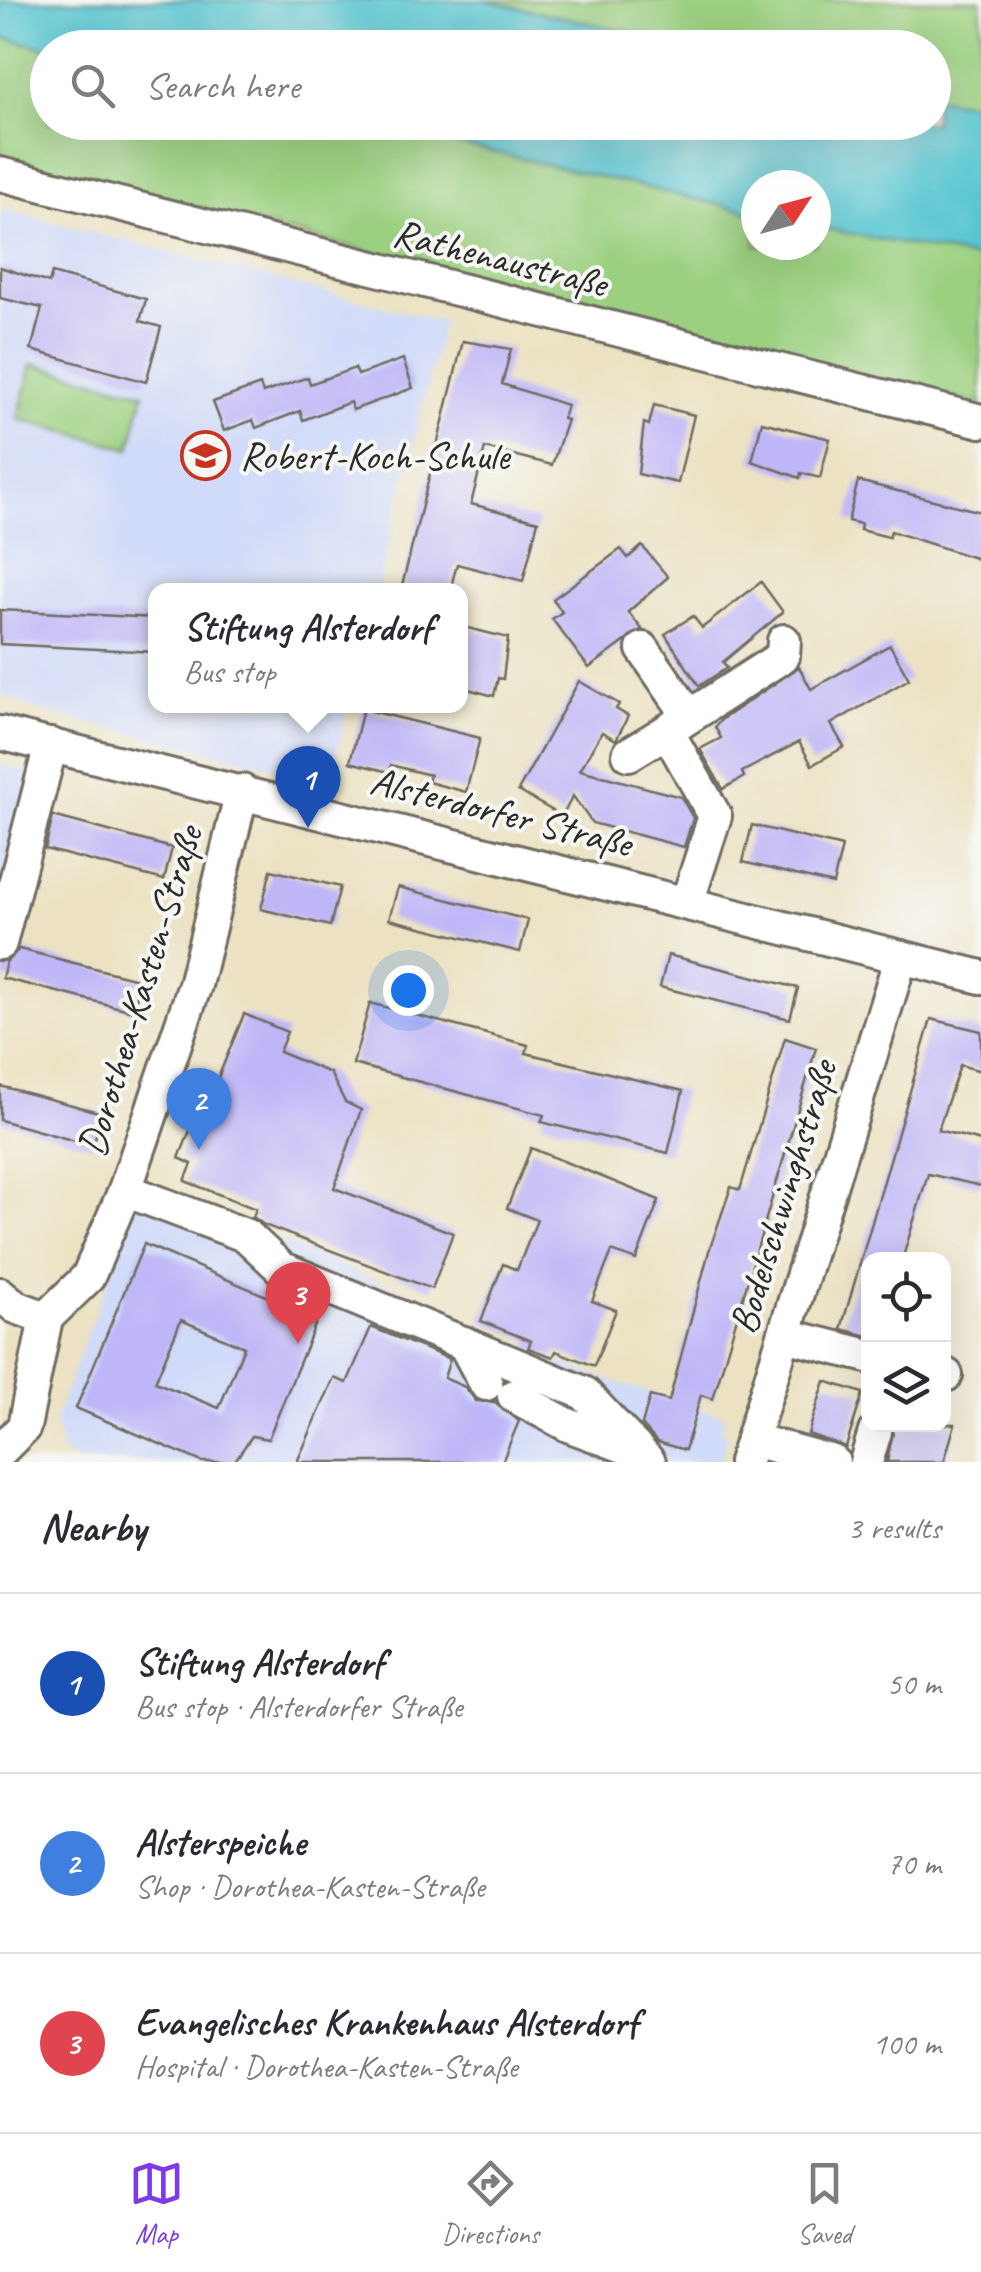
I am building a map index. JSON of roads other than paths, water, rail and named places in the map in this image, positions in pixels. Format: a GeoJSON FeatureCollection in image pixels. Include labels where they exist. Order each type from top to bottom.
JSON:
{"type":"FeatureCollection","features":[{"type":"Feature","properties":{"kind":"street","name":"Rathenaustraße"},"geometry":{"type":"LineString","coordinates":[[0,174],[981,421]]}},
{"type":"Feature","properties":{"kind":"street"},"geometry":{"type":"LineString","coordinates":[[629,754],[783,656],[784,641]]}},
{"type":"Feature","properties":{"kind":"street"},"geometry":{"type":"LineString","coordinates":[[644,649],[715,816],[687,903]]}},
{"type":"Feature","properties":{"kind":"street","name":"Alsterdorfer Straße"},"geometry":{"type":"LineString","coordinates":[[0,733],[981,977]]}},
{"type":"Feature","properties":{"kind":"street"},"geometry":{"type":"LineString","coordinates":[[0,943],[51,745]]}},
{"type":"Feature","properties":{"kind":"street","name":"Dorothea-Kasten-Straße"},"geometry":{"type":"LineString","coordinates":[[46,1318],[88,1277],[125,1190],[195,986],[242,791]]}},
{"type":"Feature","properties":{"kind":"street","name":"Bodelschwinghstraße"},"geometry":{"type":"LineString","coordinates":[[749,1451],[901,957]]}},
{"type":"Feature","properties":{"kind":"street"},"geometry":{"type":"LineString","coordinates":[[125,1190],[247,1236],[281,1268],[584,1393],[644,1457]]}},
{"type":"Feature","properties":{"kind":"street"},"geometry":{"type":"LineString","coordinates":[[0,1294],[16,1307],[46,1318],[33,1392],[12,1448]]}},
{"type":"Feature","properties":{"kind":"street"},"geometry":{"type":"LineString","coordinates":[[785,1335],[861,1354]]}},
{"type":"Feature","properties":{"kind":"street"},"geometry":{"type":"LineString","coordinates":[[464,1343],[500,1390],[568,1425],[644,1457]]}},
{"type":"Feature","properties":{"kind":"street"},"geometry":{"type":"LineString","coordinates":[[749,1451],[833,1462]]}},
{"type":"Feature","properties":{"kind":"water"},"geometry":{"type":"Polygon","coordinates":[[[0,0],[485,0],[620,30],[30,30],[30,44],[0,37],[0,0]]]}},
{"type":"Feature","properties":{"kind":"water"},"geometry":{"type":"Polygon","coordinates":[[[951,100],[981,105],[981,259],[831,230],[831,170],[741,170],[741,210],[441,140],[951,140],[951,100]]]}},
{"type":"Feature","properties":{"kind":"place","name":"Robert-Koch-Schule"},"geometry":{"type":"Point","coordinates":[205,456]}},
{"type":"Feature","properties":{"kind":"place","name":"Stiftung Alsterdorf"},"geometry":{"type":"Point","coordinates":[308,828]}},
{"type":"Feature","properties":{"kind":"place","name":"Alsterspeiche"},"geometry":{"type":"Point","coordinates":[199,1150]}},
{"type":"Feature","properties":{"kind":"place","name":"Evangelisches Krankenhaus Alsterdorf"},"geometry":{"type":"Point","coordinates":[298,1344]}}]}
